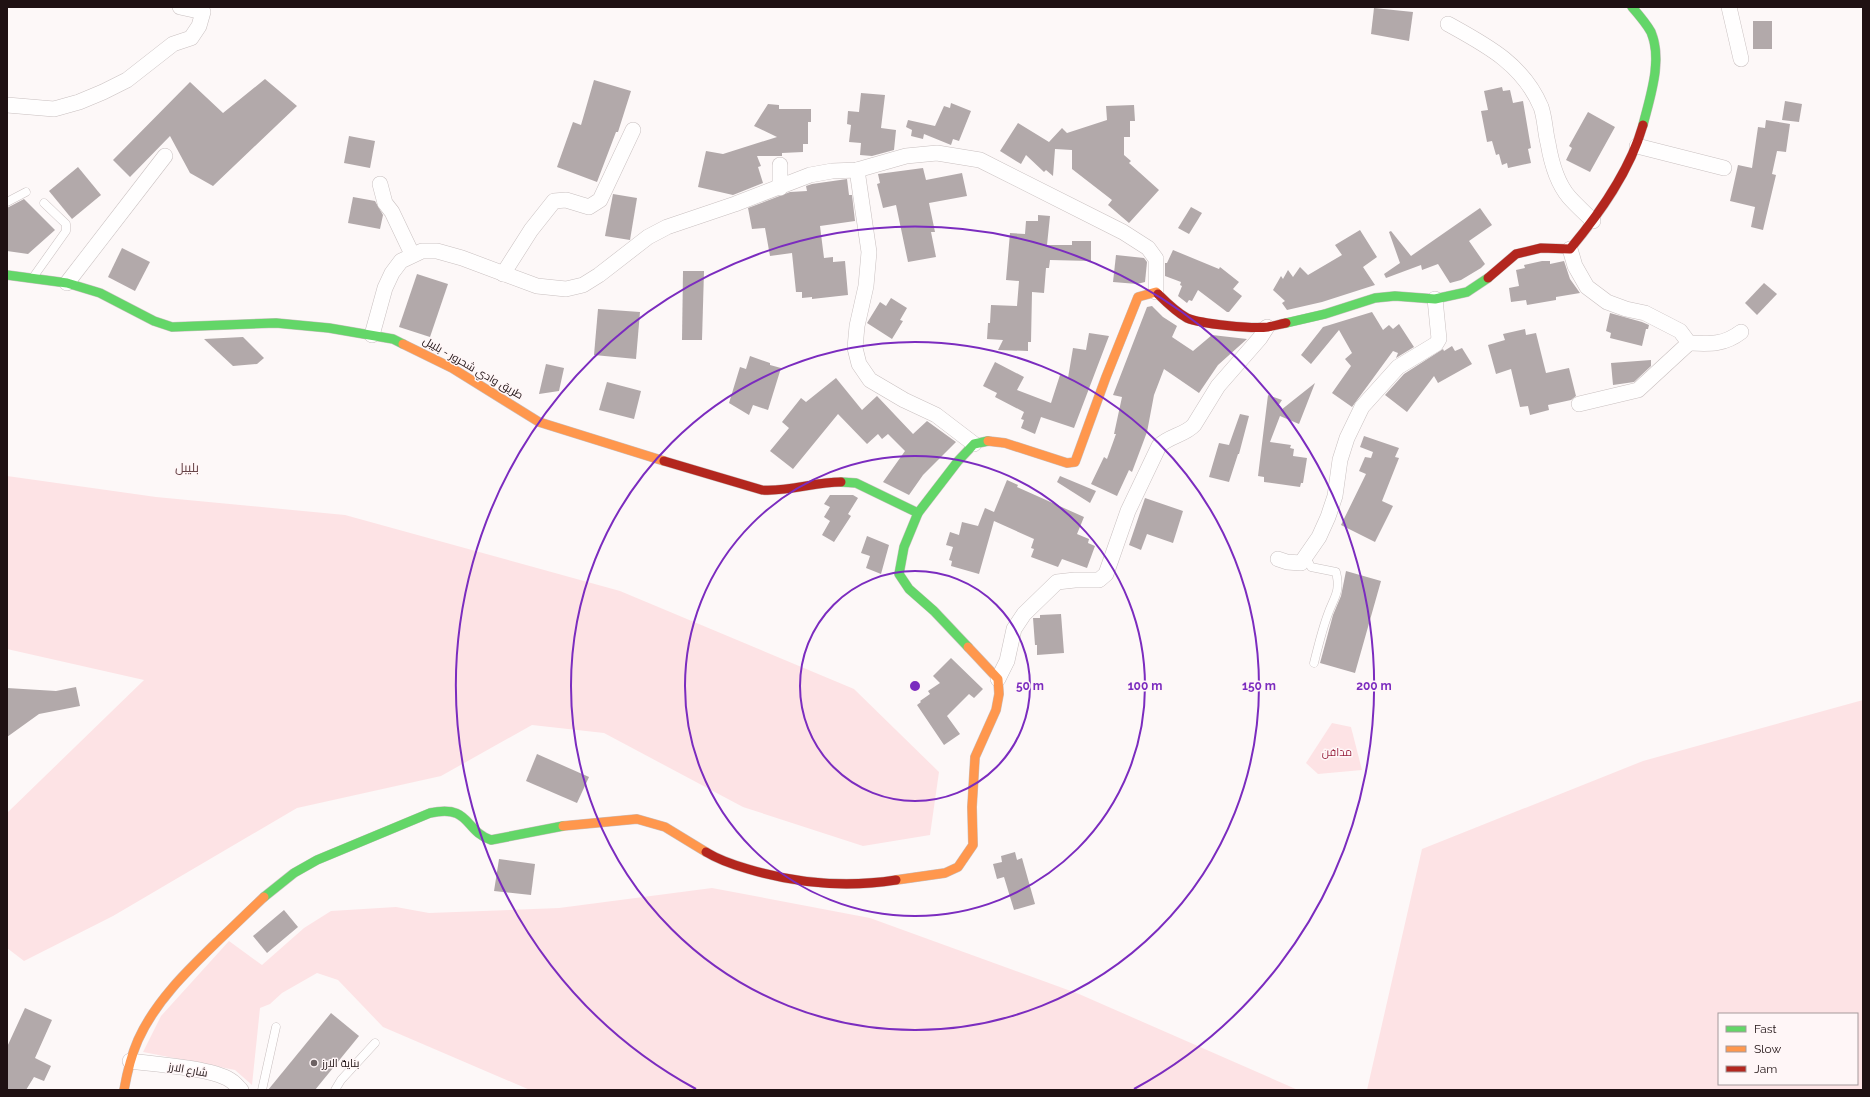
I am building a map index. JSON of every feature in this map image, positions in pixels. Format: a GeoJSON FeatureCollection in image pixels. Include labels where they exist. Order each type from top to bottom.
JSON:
{"type":"FeatureCollection","features":[{"type":"Feature","properties":{"kind":"street"},"geometry":{"type":"LineString","coordinates":[[7,105],[54,109],[79,102],[128,80],[173,44],[191,38],[199,26],[203,12],[180,7]]}},
{"type":"Feature","properties":{"kind":"street"},"geometry":{"type":"LineString","coordinates":[[1570,249],[1593,221],[1637,146],[1656,62],[1656,48],[1647,27],[1632,7]]}},
{"type":"Feature","properties":{"kind":"street"},"geometry":{"type":"LineString","coordinates":[[1729,7],[1741,59]]}},
{"type":"Feature","properties":{"kind":"street"},"geometry":{"type":"LineString","coordinates":[[1448,24],[1505,58],[1521,74],[1541,108],[1552,161],[1558,178],[1568,196],[1593,221]]}},
{"type":"Feature","properties":{"kind":"street"},"geometry":{"type":"LineString","coordinates":[[503,274],[531,230],[554,201],[566,200],[589,207],[600,200],[633,130]]}},
{"type":"Feature","properties":{"kind":"street"},"geometry":{"type":"LineString","coordinates":[[1637,146],[1724,168]]}},
{"type":"Feature","properties":{"kind":"street"},"geometry":{"type":"LineString","coordinates":[[372,335],[385,288],[392,273],[401,261],[422,250],[438,251],[462,258],[537,286],[566,289],[583,285],[599,275],[648,237],[667,227],[780,188],[810,175],[832,171],[857,170],[906,156],[937,153],[980,160],[1123,232],[1148,248],[1156,259],[1156,292],[1172,308],[1188,318],[1206,322],[1252,327],[1267,327],[1325,314],[1375,298],[1395,296],[1435,299],[1467,292],[1487,279],[1516,254],[1542,248],[1570,249]]}},
{"type":"Feature","properties":{"kind":"street"},"geometry":{"type":"LineString","coordinates":[[67,283],[165,156]]}},
{"type":"Feature","properties":{"kind":"street"},"geometry":{"type":"LineString","coordinates":[[780,165],[780,188]]}},
{"type":"Feature","properties":{"kind":"street"},"geometry":{"type":"LineString","coordinates":[[857,170],[869,252],[866,286],[857,326],[855,348],[859,364],[870,380],[904,400],[936,415],[974,444]]}},
{"type":"Feature","properties":{"kind":"street"},"geometry":{"type":"LineString","coordinates":[[380,184],[385,203],[392,212],[412,254]]}},
{"type":"Feature","properties":{"kind":"street"},"geometry":{"type":"LineString","coordinates":[[1570,249],[1575,266],[1587,287],[1607,302],[1626,309],[1645,313],[1680,331],[1689,343]]}},
{"type":"Feature","properties":{"kind":"street","name":"طريق وادي شحرور - بليبل"},"geometry":{"type":"LineString","coordinates":[[7,274],[67,283],[100,293],[154,321],[172,327],[276,323],[316,326],[393,339],[427,354],[539,422],[554,428],[762,490],[778,491],[827,482],[856,483],[918,513]]}},
{"type":"Feature","properties":{"kind":"street"},"geometry":{"type":"LineString","coordinates":[[998,679],[934,611],[909,589],[899,574],[904,547],[918,513],[958,461],[974,444],[987,440],[1005,443],[1067,463],[1075,462],[1106,377],[1138,297],[1156,292]]}},
{"type":"Feature","properties":{"kind":"street"},"geometry":{"type":"LineString","coordinates":[[1278,559],[1287,562],[1301,562],[1319,537],[1336,496],[1340,460],[1347,438],[1362,407],[1398,367],[1436,344],[1439,339],[1435,299]]}},
{"type":"Feature","properties":{"kind":"street"},"geometry":{"type":"LineString","coordinates":[[123,1090],[130,1060],[155,1008],[177,981],[276,886],[316,860],[357,842],[436,812],[451,811],[466,817],[483,837],[491,840],[551,827],[626,819],[646,820],[670,830],[709,854],[732,864],[779,878],[802,882],[835,885],[878,883],[946,873],[958,867],[968,854],[973,844],[972,807],[975,757],[996,710],[1000,694],[998,679],[1007,661],[1014,629],[1024,614],[1057,582],[1099,580],[1106,574],[1128,511],[1158,446],[1168,438],[1190,430],[1218,386],[1260,338],[1267,327]]}},
{"type":"Feature","properties":{"kind":"street"},"geometry":{"type":"LineString","coordinates":[[1579,404],[1638,390],[1689,343],[1704,344],[1730,340],[1741,332]]}},
{"type":"Feature","properties":{"kind":"street","name":"شارع الارز"},"geometry":{"type":"LineString","coordinates":[[130,1060],[196,1070],[221,1076],[230,1080],[241,1090]]}},
{"type":"Feature","properties":{"kind":"lane"},"geometry":{"type":"LineString","coordinates":[[7,202],[26,192]]}},
{"type":"Feature","properties":{"kind":"lane"},"geometry":{"type":"LineString","coordinates":[[32,278],[66,231],[66,224],[44,203]]}},
{"type":"Feature","properties":{"kind":"lane"},"geometry":{"type":"LineString","coordinates":[[1306,557],[1311,567],[1336,572],[1339,582],[1337,594],[1328,614],[1314,663]]}},
{"type":"Feature","properties":{"kind":"lane"},"geometry":{"type":"LineString","coordinates":[[262,1090],[276,1027]]}},
{"type":"Feature","properties":{"kind":"lane"},"geometry":{"type":"LineString","coordinates":[[335,1090],[341,1080],[375,1043]]}},
{"type":"Feature","properties":{"kind":"green space"},"geometry":{"type":"Polygon","coordinates":[[[7,476],[156,497],[345,515],[620,591],[854,689],[939,772],[930,835],[863,846],[743,807],[604,733],[532,725],[441,776],[297,808],[113,916],[24,961],[7,948],[7,813],[144,680],[7,649],[7,476]]]}},
{"type":"Feature","properties":{"kind":"green space"},"geometry":{"type":"Polygon","coordinates":[[[1863,700],[1863,1090],[1367,1090],[1422,849],[1643,761],[1863,700]]]}},
{"type":"Feature","properties":{"kind":"green space","name":"مدافن"},"geometry":{"type":"Polygon","coordinates":[[[1332,723],[1351,727],[1362,770],[1318,774],[1306,763],[1332,723]]]}},
{"type":"Feature","properties":{"kind":"green space"},"geometry":{"type":"Polygon","coordinates":[[[712,888],[870,918],[1079,994],[1298,1090],[530,1090],[383,1027],[338,980],[317,973],[282,993],[270,1004],[260,1008],[252,1085],[235,1070],[143,1052],[161,1016],[229,941],[262,965],[304,928],[331,911],[396,907],[429,913],[559,908],[712,888]]]}},
{"type":"Feature","properties":{"kind":"building"},"geometry":{"type":"Polygon","coordinates":[[[1374,8],[1413,12],[1409,41],[1371,34],[1374,8]]]}},
{"type":"Feature","properties":{"kind":"building"},"geometry":{"type":"Polygon","coordinates":[[[1753,21],[1772,21],[1772,49],[1753,49],[1753,21]]]}},
{"type":"Feature","properties":{"kind":"building"},"geometry":{"type":"Polygon","coordinates":[[[265,79],[297,106],[213,186],[190,173],[170,136],[130,177],[113,160],[190,82],[223,113],[265,79]]]}},
{"type":"Feature","properties":{"kind":"building"},"geometry":{"type":"Polygon","coordinates":[[[594,80],[631,91],[618,132],[616,132],[597,182],[557,167],[573,122],[581,125],[594,80]]]}},
{"type":"Feature","properties":{"kind":"building"},"geometry":{"type":"Polygon","coordinates":[[[1502,87],[1503,91],[1510,90],[1513,103],[1523,101],[1531,148],[1528,149],[1531,163],[1508,168],[1507,163],[1502,165],[1499,154],[1496,155],[1492,141],[1487,142],[1481,111],[1488,110],[1484,91],[1502,87]]]}},
{"type":"Feature","properties":{"kind":"building"},"geometry":{"type":"Polygon","coordinates":[[[861,93],[885,95],[881,128],[896,130],[894,150],[872,156],[860,155],[861,143],[849,142],[851,125],[847,124],[848,111],[859,112],[861,93]]]}},
{"type":"Feature","properties":{"kind":"building"},"geometry":{"type":"Polygon","coordinates":[[[1785,101],[1802,104],[1799,122],[1782,120],[1785,101]]]}},
{"type":"Feature","properties":{"kind":"building"},"geometry":{"type":"Polygon","coordinates":[[[951,103],[971,111],[959,141],[953,139],[951,145],[924,134],[923,139],[911,136],[912,130],[906,127],[908,120],[935,126],[944,106],[950,108],[951,103]]]}},
{"type":"Feature","properties":{"kind":"building"},"geometry":{"type":"Polygon","coordinates":[[[768,104],[779,105],[779,109],[811,109],[811,122],[808,122],[808,144],[803,144],[803,152],[782,153],[782,156],[757,156],[761,166],[758,167],[763,183],[733,195],[698,187],[706,151],[723,154],[777,137],[754,126],[768,104]]]}},
{"type":"Feature","properties":{"kind":"building"},"geometry":{"type":"Polygon","coordinates":[[[1134,105],[1135,121],[1130,121],[1130,137],[1124,137],[1124,155],[1131,161],[1129,163],[1159,190],[1129,223],[1108,205],[1112,200],[1072,169],[1072,150],[1055,149],[1053,176],[1046,170],[1044,172],[1026,155],[1021,164],[1000,151],[1018,123],[1049,142],[1062,128],[1067,133],[1107,120],[1106,106],[1134,105]]]}},
{"type":"Feature","properties":{"kind":"building"},"geometry":{"type":"Polygon","coordinates":[[[1588,112],[1615,127],[1590,172],[1566,160],[1572,148],[1569,146],[1588,112]]]}},
{"type":"Feature","properties":{"kind":"building"},"geometry":{"type":"Polygon","coordinates":[[[1766,120],[1790,124],[1786,152],[1777,151],[1772,174],[1776,175],[1763,230],[1751,227],[1755,207],[1730,201],[1738,165],[1752,168],[1758,127],[1765,128],[1766,120]]]}},
{"type":"Feature","properties":{"kind":"building"},"geometry":{"type":"Polygon","coordinates":[[[349,136],[375,141],[370,168],[344,163],[349,136]]]}},
{"type":"Feature","properties":{"kind":"building"},"geometry":{"type":"Polygon","coordinates":[[[78,167],[101,195],[72,219],[49,191],[78,167]]]}},
{"type":"Feature","properties":{"kind":"building"},"geometry":{"type":"Polygon","coordinates":[[[923,168],[926,180],[962,173],[967,196],[929,203],[935,232],[931,232],[936,257],[908,262],[896,205],[883,208],[877,184],[880,183],[878,174],[923,168]]]}},
{"type":"Feature","properties":{"kind":"building"},"geometry":{"type":"Polygon","coordinates":[[[847,179],[849,195],[852,195],[855,221],[820,226],[824,258],[833,257],[833,262],[845,261],[848,295],[812,299],[812,297],[802,298],[802,292],[796,292],[792,253],[770,256],[765,228],[752,229],[748,208],[790,192],[807,191],[806,186],[812,184],[847,179]]]}},
{"type":"Feature","properties":{"kind":"building"},"geometry":{"type":"Polygon","coordinates":[[[613,194],[637,198],[630,240],[605,236],[613,194]]]}},
{"type":"Feature","properties":{"kind":"building"},"geometry":{"type":"Polygon","coordinates":[[[353,197],[375,201],[383,215],[380,229],[348,223],[353,197]]]}},
{"type":"Feature","properties":{"kind":"building"},"geometry":{"type":"Polygon","coordinates":[[[24,199],[55,230],[28,254],[7,251],[7,208],[24,199]]]}},
{"type":"Feature","properties":{"kind":"building"},"geometry":{"type":"Polygon","coordinates":[[[1191,207],[1202,213],[1189,234],[1178,228],[1191,207]]]}},
{"type":"Feature","properties":{"kind":"building"},"geometry":{"type":"Polygon","coordinates":[[[1480,208],[1492,225],[1469,241],[1485,264],[1481,268],[1461,280],[1450,283],[1438,264],[1422,270],[1421,265],[1386,278],[1384,274],[1400,263],[1389,232],[1391,231],[1411,256],[1480,208]]]}},
{"type":"Feature","properties":{"kind":"building"},"geometry":{"type":"Polygon","coordinates":[[[1038,215],[1050,216],[1047,245],[1072,245],[1072,241],[1091,241],[1091,261],[1050,260],[1049,268],[1046,268],[1044,293],[1032,292],[1031,342],[1028,342],[1028,351],[998,350],[1003,340],[987,339],[991,305],[1017,306],[1019,281],[1006,280],[1010,233],[1025,234],[1026,221],[1038,221],[1038,215]]]}},
{"type":"Feature","properties":{"kind":"building"},"geometry":{"type":"Polygon","coordinates":[[[1360,230],[1377,257],[1363,267],[1375,285],[1322,302],[1287,310],[1282,303],[1285,301],[1273,290],[1281,276],[1283,279],[1288,270],[1293,277],[1300,267],[1308,275],[1342,255],[1335,245],[1360,230]]]}},
{"type":"Feature","properties":{"kind":"building"},"geometry":{"type":"Polygon","coordinates":[[[122,248],[150,262],[135,291],[108,277],[122,248]]]}},
{"type":"Feature","properties":{"kind":"building"},"geometry":{"type":"Polygon","coordinates":[[[1173,250],[1219,269],[1220,267],[1239,282],[1233,289],[1242,296],[1229,312],[1198,290],[1192,301],[1189,300],[1187,303],[1178,296],[1182,286],[1180,285],[1181,282],[1165,276],[1165,263],[1167,263],[1173,250]]]}},
{"type":"Feature","properties":{"kind":"building"},"geometry":{"type":"Polygon","coordinates":[[[1116,255],[1144,258],[1147,262],[1145,282],[1137,284],[1113,282],[1116,255]]]}},
{"type":"Feature","properties":{"kind":"building"},"geometry":{"type":"Polygon","coordinates":[[[1542,261],[1550,261],[1550,264],[1564,261],[1570,279],[1580,293],[1556,297],[1556,300],[1527,305],[1526,300],[1511,302],[1509,288],[1519,286],[1516,270],[1525,268],[1524,265],[1542,261]]]}},
{"type":"Feature","properties":{"kind":"building"},"geometry":{"type":"Polygon","coordinates":[[[683,271],[704,271],[702,340],[682,340],[683,271]]]}},
{"type":"Feature","properties":{"kind":"building"},"geometry":{"type":"Polygon","coordinates":[[[417,274],[448,284],[430,337],[399,327],[417,274]]]}},
{"type":"Feature","properties":{"kind":"building"},"geometry":{"type":"Polygon","coordinates":[[[1764,283],[1777,294],[1757,315],[1745,303],[1764,283]]]}},
{"type":"Feature","properties":{"kind":"building"},"geometry":{"type":"Polygon","coordinates":[[[891,298],[907,308],[900,320],[903,321],[892,339],[867,323],[880,302],[886,306],[891,298]]]}},
{"type":"Feature","properties":{"kind":"building"},"geometry":{"type":"Polygon","coordinates":[[[1152,306],[1163,317],[1177,326],[1172,337],[1193,351],[1212,335],[1247,339],[1218,365],[1199,393],[1164,369],[1154,395],[1147,432],[1132,472],[1129,470],[1117,496],[1091,484],[1104,457],[1107,459],[1116,434],[1114,434],[1122,397],[1113,395],[1147,307],[1152,306]]]}},
{"type":"Feature","properties":{"kind":"building"},"geometry":{"type":"Polygon","coordinates":[[[598,309],[640,312],[636,359],[594,355],[598,309]]]}},
{"type":"Feature","properties":{"kind":"building"},"geometry":{"type":"Polygon","coordinates":[[[1372,312],[1383,330],[1389,325],[1393,329],[1399,324],[1414,347],[1396,358],[1398,353],[1393,351],[1352,407],[1332,393],[1351,366],[1345,359],[1352,353],[1339,330],[1311,364],[1301,355],[1323,327],[1372,312]]]}},
{"type":"Feature","properties":{"kind":"building"},"geometry":{"type":"Polygon","coordinates":[[[1610,313],[1649,325],[1648,329],[1646,329],[1642,346],[1610,338],[1611,333],[1606,331],[1610,313]]]}},
{"type":"Feature","properties":{"kind":"building"},"geometry":{"type":"Polygon","coordinates":[[[1525,329],[1526,335],[1536,333],[1546,373],[1569,368],[1576,396],[1571,400],[1548,405],[1549,410],[1530,415],[1528,406],[1520,407],[1511,369],[1496,374],[1488,345],[1505,340],[1503,334],[1525,329]]]}},
{"type":"Feature","properties":{"kind":"building"},"geometry":{"type":"Polygon","coordinates":[[[1089,333],[1109,336],[1074,428],[1041,417],[1035,434],[1021,428],[1024,420],[1021,419],[1024,412],[995,397],[997,393],[983,386],[995,362],[1024,377],[1017,390],[1051,403],[1060,375],[1068,378],[1073,348],[1086,350],[1089,333]]]}},
{"type":"Feature","properties":{"kind":"building"},"geometry":{"type":"Polygon","coordinates":[[[243,337],[264,358],[257,364],[233,366],[204,339],[243,337]]]}},
{"type":"Feature","properties":{"kind":"building"},"geometry":{"type":"Polygon","coordinates":[[[1452,346],[1455,351],[1462,348],[1472,364],[1438,383],[1434,376],[1407,412],[1385,395],[1404,374],[1443,349],[1444,351],[1452,346]]]}},
{"type":"Feature","properties":{"kind":"building"},"geometry":{"type":"Polygon","coordinates":[[[750,356],[781,368],[768,410],[753,405],[749,415],[729,403],[740,367],[746,369],[750,356]]]}},
{"type":"Feature","properties":{"kind":"building"},"geometry":{"type":"Polygon","coordinates":[[[1651,360],[1651,366],[1634,382],[1613,385],[1611,363],[1651,360]]]}},
{"type":"Feature","properties":{"kind":"building"},"geometry":{"type":"Polygon","coordinates":[[[546,364],[564,368],[559,391],[539,394],[546,364]]]}},
{"type":"Feature","properties":{"kind":"building"},"geometry":{"type":"Polygon","coordinates":[[[836,378],[862,410],[877,396],[913,434],[927,421],[956,442],[923,475],[909,495],[883,482],[905,451],[888,434],[882,439],[878,434],[867,444],[838,414],[793,469],[770,451],[789,428],[782,422],[801,398],[806,402],[836,378]]]}},
{"type":"Feature","properties":{"kind":"building"},"geometry":{"type":"Polygon","coordinates":[[[607,382],[641,391],[634,419],[599,410],[607,382]]]}},
{"type":"Feature","properties":{"kind":"building"},"geometry":{"type":"Polygon","coordinates":[[[1315,383],[1299,424],[1280,416],[1270,442],[1291,445],[1290,448],[1294,449],[1293,456],[1307,458],[1303,483],[1301,483],[1300,487],[1264,482],[1264,477],[1258,476],[1268,395],[1282,400],[1278,406],[1281,410],[1315,383]]]}},
{"type":"Feature","properties":{"kind":"building"},"geometry":{"type":"Polygon","coordinates":[[[1240,414],[1249,416],[1239,454],[1229,482],[1209,477],[1219,443],[1229,445],[1240,414]]]}},
{"type":"Feature","properties":{"kind":"building"},"geometry":{"type":"Polygon","coordinates":[[[1364,436],[1399,448],[1395,457],[1399,458],[1382,501],[1393,506],[1375,542],[1341,525],[1366,474],[1359,471],[1365,457],[1371,458],[1373,452],[1360,447],[1364,436]]]}},
{"type":"Feature","properties":{"kind":"building"},"geometry":{"type":"Polygon","coordinates":[[[1060,476],[1096,491],[1090,503],[1057,482],[1060,476]]]}},
{"type":"Feature","properties":{"kind":"building"},"geometry":{"type":"Polygon","coordinates":[[[1007,480],[1018,485],[1017,487],[1084,517],[1077,534],[1089,539],[1088,543],[1095,546],[1087,568],[1062,559],[1058,567],[1031,557],[1034,549],[1031,548],[1034,539],[994,521],[979,574],[951,566],[952,561],[949,560],[953,547],[946,545],[950,532],[959,535],[962,522],[978,526],[985,508],[994,512],[1007,480]]]}},
{"type":"Feature","properties":{"kind":"building"},"geometry":{"type":"Polygon","coordinates":[[[830,495],[853,495],[858,498],[848,514],[851,516],[834,542],[822,535],[830,521],[824,517],[830,507],[824,504],[830,495]]]}},
{"type":"Feature","properties":{"kind":"building"},"geometry":{"type":"Polygon","coordinates":[[[1145,498],[1183,511],[1173,543],[1147,534],[1141,550],[1129,545],[1145,498]]]}},
{"type":"Feature","properties":{"kind":"building"},"geometry":{"type":"Polygon","coordinates":[[[867,536],[889,545],[881,574],[866,568],[870,556],[861,553],[867,536]]]}},
{"type":"Feature","properties":{"kind":"building"},"geometry":{"type":"Polygon","coordinates":[[[1346,571],[1381,581],[1355,673],[1320,663],[1333,615],[1341,596],[1346,571]]]}},
{"type":"Feature","properties":{"kind":"building"},"geometry":{"type":"Polygon","coordinates":[[[1061,614],[1064,653],[1037,655],[1033,618],[1040,618],[1040,615],[1061,614]]]}},
{"type":"Feature","properties":{"kind":"building"},"geometry":{"type":"Polygon","coordinates":[[[951,658],[983,689],[974,698],[969,694],[947,716],[960,734],[944,745],[917,705],[930,694],[928,691],[940,683],[933,676],[951,658]]]}},
{"type":"Feature","properties":{"kind":"building"},"geometry":{"type":"Polygon","coordinates":[[[76,687],[80,706],[39,714],[7,737],[7,688],[56,691],[76,687]]]}},
{"type":"Feature","properties":{"kind":"building"},"geometry":{"type":"Polygon","coordinates":[[[537,754],[589,777],[577,803],[526,781],[537,754]]]}},
{"type":"Feature","properties":{"kind":"building"},"geometry":{"type":"Polygon","coordinates":[[[1015,852],[1017,860],[1022,858],[1035,904],[1014,910],[1004,877],[997,879],[993,864],[1002,862],[1001,856],[1015,852]]]}},
{"type":"Feature","properties":{"kind":"building"},"geometry":{"type":"Polygon","coordinates":[[[499,859],[535,864],[531,895],[494,891],[499,859]]]}},
{"type":"Feature","properties":{"kind":"building"},"geometry":{"type":"Polygon","coordinates":[[[284,910],[298,927],[267,953],[253,936],[284,910]]]}},
{"type":"Feature","properties":{"kind":"building"},"geometry":{"type":"Polygon","coordinates":[[[25,1008],[52,1020],[35,1058],[51,1066],[44,1081],[34,1077],[26,1090],[7,1090],[7,1047],[25,1008]]]}},
{"type":"Feature","properties":{"kind":"building","name":"بناية الارز"},"geometry":{"type":"Polygon","coordinates":[[[331,1013],[359,1036],[315,1090],[268,1090],[331,1013]]]}},
{"type":"Feature","properties":{"kind":"traffic: fast"},"geometry":{"type":"LineString","coordinates":[[1632,7],[1645,22],[1651,32],[1656,54],[1656,66],[1652,91],[1643,125]]}},
{"type":"Feature","properties":{"kind":"traffic: fast"},"geometry":{"type":"LineString","coordinates":[[7,275],[67,283],[100,293],[154,321],[172,327],[276,323],[329,328],[393,339],[403,344]]}},
{"type":"Feature","properties":{"kind":"traffic: fast"},"geometry":{"type":"LineString","coordinates":[[1286,323],[1325,314],[1375,298],[1395,296],[1435,299],[1467,292],[1488,278]]}},
{"type":"Feature","properties":{"kind":"traffic: fast"},"geometry":{"type":"LineString","coordinates":[[968,647],[934,611],[909,589],[899,574],[904,547],[918,513],[958,461],[974,444],[988,441]]}},
{"type":"Feature","properties":{"kind":"traffic: fast"},"geometry":{"type":"LineString","coordinates":[[841,482],[856,483],[918,513]]}},
{"type":"Feature","properties":{"kind":"traffic: fast"},"geometry":{"type":"LineString","coordinates":[[264,897],[294,873],[317,860],[430,813],[443,811],[453,812],[460,815],[482,836],[491,840],[563,826]]}},
{"type":"Feature","properties":{"kind":"traffic: slow"},"geometry":{"type":"LineString","coordinates":[[988,441],[1005,443],[1067,463],[1075,462],[1106,377],[1138,297],[1156,292],[1158,294]]}},
{"type":"Feature","properties":{"kind":"traffic: slow"},"geometry":{"type":"LineString","coordinates":[[403,344],[452,368],[539,422],[664,461]]}},
{"type":"Feature","properties":{"kind":"traffic: slow"},"geometry":{"type":"LineString","coordinates":[[896,880],[945,873],[958,867],[973,845],[972,807],[975,757],[996,710],[999,694],[998,679],[968,647]]}},
{"type":"Feature","properties":{"kind":"traffic: slow"},"geometry":{"type":"LineString","coordinates":[[563,826],[637,819],[665,827],[706,852]]}},
{"type":"Feature","properties":{"kind":"traffic: slow"},"geometry":{"type":"LineString","coordinates":[[124,1090],[138,1040],[145,1025],[164,998],[208,950],[264,897]]}},
{"type":"Feature","properties":{"kind":"traffic: jam"},"geometry":{"type":"LineString","coordinates":[[1488,278],[1516,254],[1541,248],[1570,249],[1613,191],[1630,159],[1643,125]]}},
{"type":"Feature","properties":{"kind":"traffic: jam"},"geometry":{"type":"LineString","coordinates":[[1158,294],[1179,313],[1194,320],[1227,326],[1251,327],[1268,327],[1286,323]]}},
{"type":"Feature","properties":{"kind":"traffic: jam"},"geometry":{"type":"LineString","coordinates":[[664,461],[762,490],[782,490],[831,482],[841,482]]}},
{"type":"Feature","properties":{"kind":"traffic: jam"},"geometry":{"type":"LineString","coordinates":[[706,852],[732,864],[767,874],[803,881],[858,884],[896,880]]}},
{"type":"Feature","properties":{"kind":"place","name":"بناية الارز"},"geometry":{"type":"Point","coordinates":[314,1063]}},
{"type":"Feature","properties":{"kind":"district","name":"بليبل"},"geometry":{"type":"Point","coordinates":[187,467]}}]}
